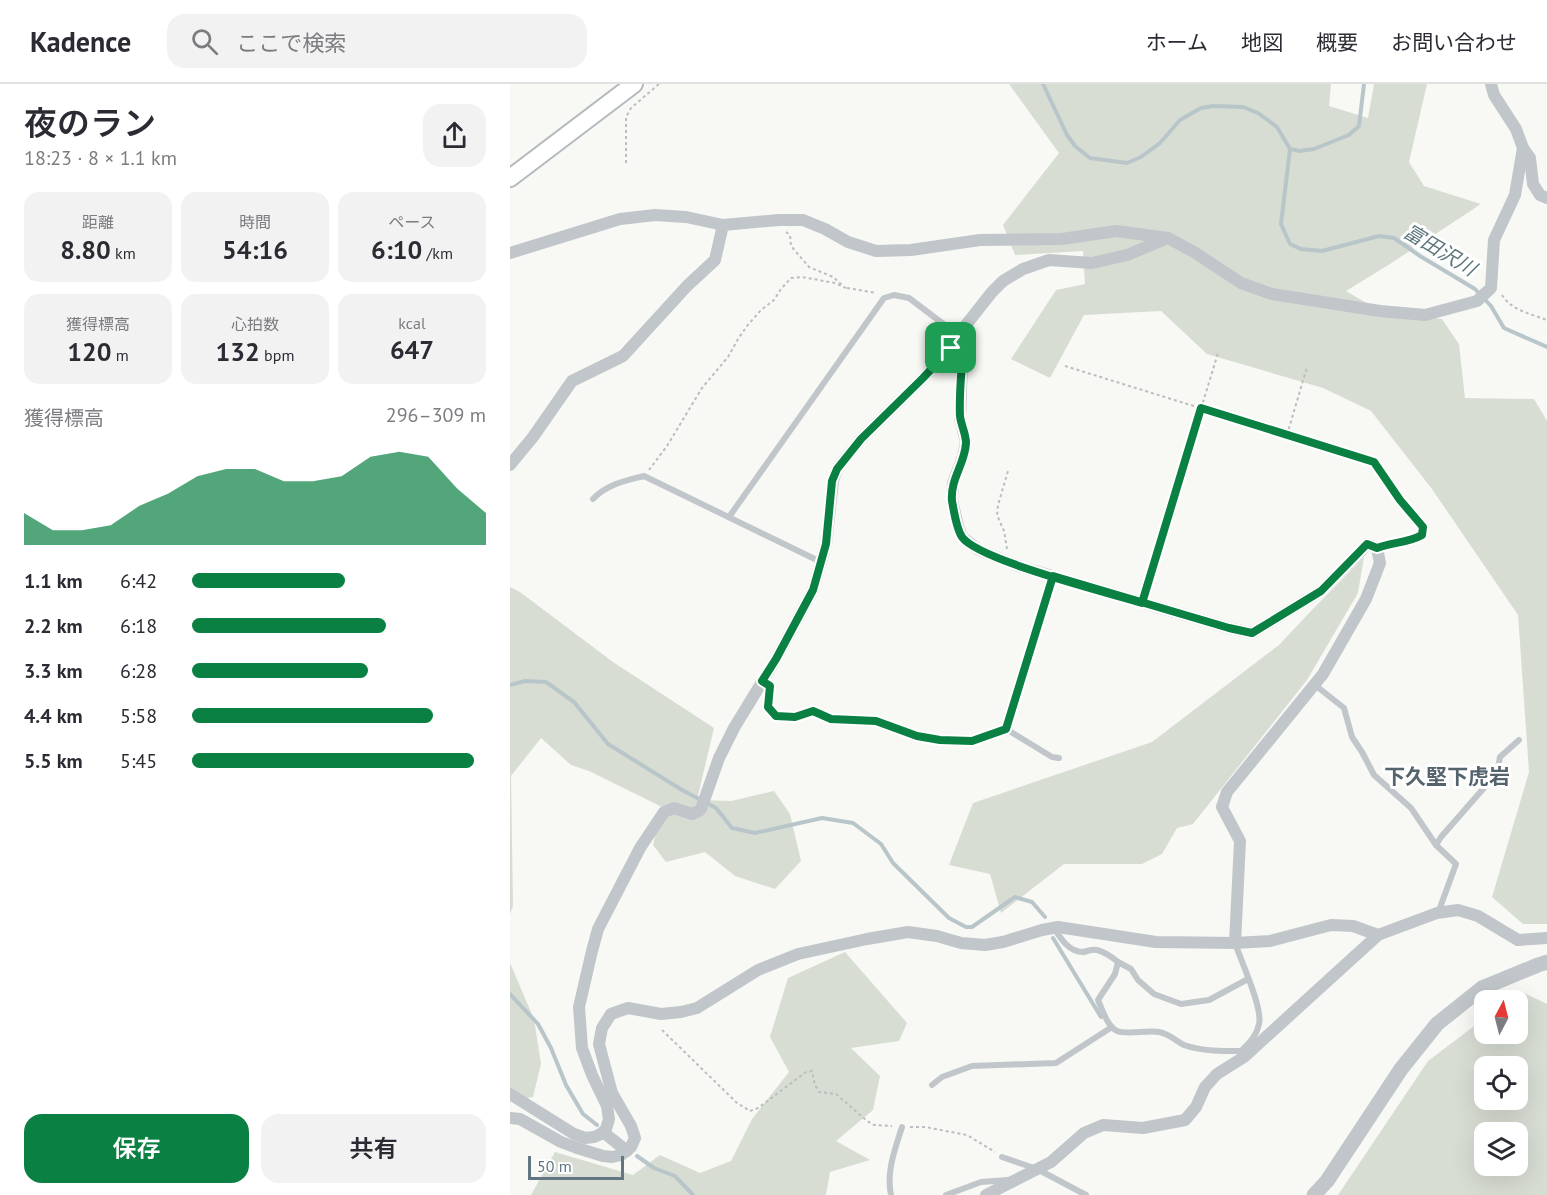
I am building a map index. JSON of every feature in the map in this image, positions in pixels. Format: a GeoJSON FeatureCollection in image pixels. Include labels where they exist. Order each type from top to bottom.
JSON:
{"type":"FeatureCollection","features":[{"type":"Feature","properties":{"kind":"main road"},"geometry":{"type":"LineString","coordinates":[[510,178],[634,84]]}},
{"type":"Feature","properties":{"kind":"street"},"geometry":{"type":"LineString","coordinates":[[1491,84],[1494,95],[1516,129],[1523,148],[1530,158],[1533,184],[1540,195],[1547,198]]}},
{"type":"Feature","properties":{"kind":"street"},"geometry":{"type":"LineString","coordinates":[[510,253],[620,219],[655,215],[686,217],[723,225],[803,220],[848,242],[876,250],[911,249],[980,240],[1062,239],[1116,231],[1168,238],[1241,283],[1272,294],[1380,311],[1425,315],[1477,302],[1491,288],[1494,240],[1515,195],[1523,148]]}},
{"type":"Feature","properties":{"kind":"street"},"geometry":{"type":"LineString","coordinates":[[510,465],[572,381],[623,356],[687,286],[716,260],[723,225]]}},
{"type":"Feature","properties":{"kind":"street"},"geometry":{"type":"LineString","coordinates":[[510,1094],[574,1134],[585,1138],[594,1137],[603,1132],[608,1125],[607,1106],[591,1075],[582,1048],[579,1007],[598,929],[640,848],[664,812],[674,808],[692,814],[700,809],[719,758],[734,728],[776,659],[813,590],[826,544],[832,481],[837,469],[861,439],[951,348],[958,335],[1003,281],[1023,269],[1050,260],[1092,263],[1127,255],[1168,238]]}},
{"type":"Feature","properties":{"kind":"street"},"geometry":{"type":"LineString","coordinates":[[951,348],[962,361],[960,418],[966,442],[953,483],[952,500],[962,537],[979,550],[1053,576],[1252,633],[1321,591],[1367,544],[1377,548],[1380,563],[1366,599],[1323,674],[1227,792],[1222,807],[1240,841],[1235,943]]}},
{"type":"Feature","properties":{"kind":"street"},"geometry":{"type":"LineString","coordinates":[[986,1195],[1051,1162],[1083,1133],[1103,1125],[1143,1128],[1185,1120],[1196,1107],[1205,1087],[1217,1074],[1378,935],[1437,913],[1458,910],[1478,916],[1518,940],[1547,938]]}},
{"type":"Feature","properties":{"kind":"street"},"geometry":{"type":"LineString","coordinates":[[510,1118],[520,1119],[561,1142],[594,1154],[612,1157],[627,1151],[633,1143],[634,1133],[612,1093],[599,1044],[602,1028],[610,1014],[628,1008],[661,1014],[697,1008],[758,970],[798,954],[867,939],[908,932],[937,936],[961,943],[985,945],[1058,927],[1156,942],[1270,941],[1331,925],[1353,926],[1378,935]]}},
{"type":"Feature","properties":{"kind":"street"},"geometry":{"type":"LineString","coordinates":[[1314,1195],[1327,1181],[1401,1069],[1437,1024],[1482,988],[1547,962]]}},
{"type":"Feature","properties":{"kind":"street"},"geometry":{"type":"LineString","coordinates":[[603,1132],[627,1151]]}},
{"type":"Feature","properties":{"kind":"lane"},"geometry":{"type":"LineString","coordinates":[[729,517],[884,298],[894,295],[909,298],[958,335]]}},
{"type":"Feature","properties":{"kind":"lane"},"geometry":{"type":"LineString","coordinates":[[593,499],[602,490],[644,476],[821,562]]}},
{"type":"Feature","properties":{"kind":"lane"},"geometry":{"type":"LineString","coordinates":[[762,681],[770,686],[768,707],[776,716],[795,717],[813,711],[831,719],[876,721],[917,736],[940,740],[972,741],[1006,729],[1052,757],[1059,758]]}},
{"type":"Feature","properties":{"kind":"lane"},"geometry":{"type":"LineString","coordinates":[[1314,685],[1344,708],[1352,737],[1374,775],[1411,808],[1436,845],[1456,864],[1437,913]]}},
{"type":"Feature","properties":{"kind":"lane"},"geometry":{"type":"LineString","coordinates":[[1436,845],[1497,773],[1500,757],[1519,740]]}},
{"type":"Feature","properties":{"kind":"lane"},"geometry":{"type":"LineString","coordinates":[[1054,928],[1070,948],[1081,952],[1095,949],[1110,956],[1131,969],[1138,980],[1154,994],[1181,1004],[1209,1000],[1248,979]]}},
{"type":"Feature","properties":{"kind":"lane"},"geometry":{"type":"LineString","coordinates":[[1118,962],[1114,974],[1098,1000],[1112,1027],[1119,1032],[1161,1032],[1183,1044],[1206,1049],[1246,1051],[1260,1023],[1259,1007],[1235,943]]}},
{"type":"Feature","properties":{"kind":"lane"},"geometry":{"type":"LineString","coordinates":[[932,1084],[942,1077],[972,1066],[1056,1064],[1112,1027]]}},
{"type":"Feature","properties":{"kind":"lane"},"geometry":{"type":"LineString","coordinates":[[891,1195],[891,1159],[902,1127]]}},
{"type":"Feature","properties":{"kind":"lane"},"geometry":{"type":"LineString","coordinates":[[1002,1156],[1037,1169],[1086,1195]]}},
{"type":"Feature","properties":{"kind":"lane"},"geometry":{"type":"LineString","coordinates":[[946,1195],[981,1182],[1018,1180]]}},
{"type":"Feature","properties":{"kind":"path"},"geometry":{"type":"LineString","coordinates":[[626,163],[626,117],[631,108],[659,84]]}},
{"type":"Feature","properties":{"kind":"path"},"geometry":{"type":"LineString","coordinates":[[782,229],[789,235],[791,246],[809,267],[833,278],[846,288]]}},
{"type":"Feature","properties":{"kind":"path"},"geometry":{"type":"LineString","coordinates":[[1492,273],[1505,299],[1518,310],[1547,320]]}},
{"type":"Feature","properties":{"kind":"path"},"geometry":{"type":"LineString","coordinates":[[644,476],[667,446],[702,388],[728,357],[747,326],[761,310],[774,300],[791,278],[802,277],[891,296]]}},
{"type":"Feature","properties":{"kind":"path"},"geometry":{"type":"LineString","coordinates":[[1142,603],[1218,353]]}},
{"type":"Feature","properties":{"kind":"path"},"geometry":{"type":"LineString","coordinates":[[1065,366],[1374,462],[1400,500],[1423,527],[1422,535],[1412,541],[1390,543],[1377,548]]}},
{"type":"Feature","properties":{"kind":"path"},"geometry":{"type":"LineString","coordinates":[[1287,435],[1307,367]]}},
{"type":"Feature","properties":{"kind":"path"},"geometry":{"type":"LineString","coordinates":[[1007,561],[1004,531],[997,514],[1008,471]]}},
{"type":"Feature","properties":{"kind":"path"},"geometry":{"type":"LineString","coordinates":[[1006,729],[1053,576]]}},
{"type":"Feature","properties":{"kind":"path"},"geometry":{"type":"LineString","coordinates":[[662,1030],[737,1103],[750,1111],[758,1108],[806,1072],[812,1071],[819,1092],[836,1094],[874,1125],[925,1127],[967,1135],[1002,1156]]}},
{"type":"Feature","properties":{"kind":"shaded area"},"geometry":{"type":"Polygon","coordinates":[[[1009,84],[1331,84],[1329,106],[1368,118],[1374,84],[1427,84],[1409,162],[1424,186],[1481,204],[1346,291],[1380,311],[1442,319],[1459,344],[1465,398],[1534,399],[1547,421],[1547,924],[1523,924],[1492,897],[1529,772],[1518,615],[1432,489],[1371,411],[1323,388],[1207,354],[1161,311],[1084,315],[1050,378],[1011,359],[1056,290],[1085,284],[1083,251],[1015,255],[1003,225],[1059,153],[1009,84]]]}},
{"type":"Feature","properties":{"kind":"shaded area"},"geometry":{"type":"Polygon","coordinates":[[[1364,557],[1358,593],[1307,680],[1193,824],[1177,828],[1162,854],[1142,864],[1064,864],[1001,913],[990,874],[949,865],[973,803],[1152,742],[1279,645],[1364,557]]]}},
{"type":"Feature","properties":{"kind":"shaded area"},"geometry":{"type":"Polygon","coordinates":[[[510,587],[520,592],[613,662],[714,728],[697,800],[731,801],[774,791],[790,814],[801,861],[775,889],[735,876],[705,852],[666,862],[653,845],[662,807],[589,771],[571,765],[541,738],[511,776],[513,906],[510,914],[510,587]]]}},
{"type":"Feature","properties":{"kind":"shaded area"},"geometry":{"type":"Polygon","coordinates":[[[845,952],[907,1023],[899,1041],[851,1048],[880,1076],[873,1110],[836,1141],[870,1160],[830,1172],[826,1195],[531,1195],[555,1152],[633,1175],[660,1155],[700,1173],[731,1161],[752,1119],[789,1072],[770,1037],[788,978],[845,952]]]}},
{"type":"Feature","properties":{"kind":"shaded area"},"geometry":{"type":"Polygon","coordinates":[[[510,963],[534,1019],[541,1064],[533,1097],[513,1100],[510,1100],[510,963]]]}},
{"type":"Feature","properties":{"kind":"shaded area"},"geometry":{"type":"Polygon","coordinates":[[[1528,995],[1547,1004],[1547,1195],[1338,1195],[1428,1061],[1474,1026],[1474,1044],[1528,1044],[1528,995]]]}},
{"type":"Feature","properties":{"kind":"waterway","name":"富田沢川"},"geometry":{"type":"LineString","coordinates":[[1043,84],[1067,135],[1075,146],[1090,158],[1127,163],[1141,157],[1160,143],[1180,120],[1201,108],[1243,107],[1258,113],[1277,127],[1290,149],[1281,224],[1290,244],[1301,249],[1322,251],[1379,236],[1394,238],[1475,289],[1491,306],[1504,328],[1547,347]]}},
{"type":"Feature","properties":{"kind":"waterway"},"geometry":{"type":"LineString","coordinates":[[1290,149],[1300,151],[1314,149],[1349,135],[1359,126],[1364,84]]}},
{"type":"Feature","properties":{"kind":"waterway"},"geometry":{"type":"LineString","coordinates":[[510,685],[525,681],[546,682],[574,702],[608,744],[682,790],[716,808],[732,828],[755,833],[822,818],[853,823],[881,844],[893,863],[949,918],[966,927],[972,927],[1015,897],[1032,902],[1045,917]]}},
{"type":"Feature","properties":{"kind":"waterway"},"geometry":{"type":"LineString","coordinates":[[1053,938],[1101,1017]]}},
{"type":"Feature","properties":{"kind":"waterway"},"geometry":{"type":"LineString","coordinates":[[510,994],[538,1024],[551,1048],[566,1085],[583,1114],[597,1125]]}},
{"type":"Feature","properties":{"kind":"waterway"},"geometry":{"type":"LineString","coordinates":[[637,1156],[654,1168],[675,1176],[693,1195]]}},
{"type":"Feature","properties":{"kind":"district","name":"下久堅下虎岩"},"geometry":{"type":"Point","coordinates":[1447,777]}},
{"type":"Feature","properties":{"kind":"route"},"geometry":{"type":"LineString","coordinates":[[951,348],[861,439],[837,469],[832,481],[826,544],[813,590],[762,681],[770,686],[768,707],[776,716],[795,717],[813,711],[831,719],[876,721],[917,736],[940,740],[972,741],[1006,729],[1053,576],[1142,603],[1229,628],[1252,633],[1321,591],[1367,544],[1377,548],[1390,543],[1412,541],[1422,535],[1423,527],[1400,500],[1374,462],[1201,408],[1142,603],[1097,590],[1053,576],[1018,566],[979,550],[962,537],[958,526],[952,500],[953,483],[966,442],[960,418],[962,361],[951,348]]}}]}
